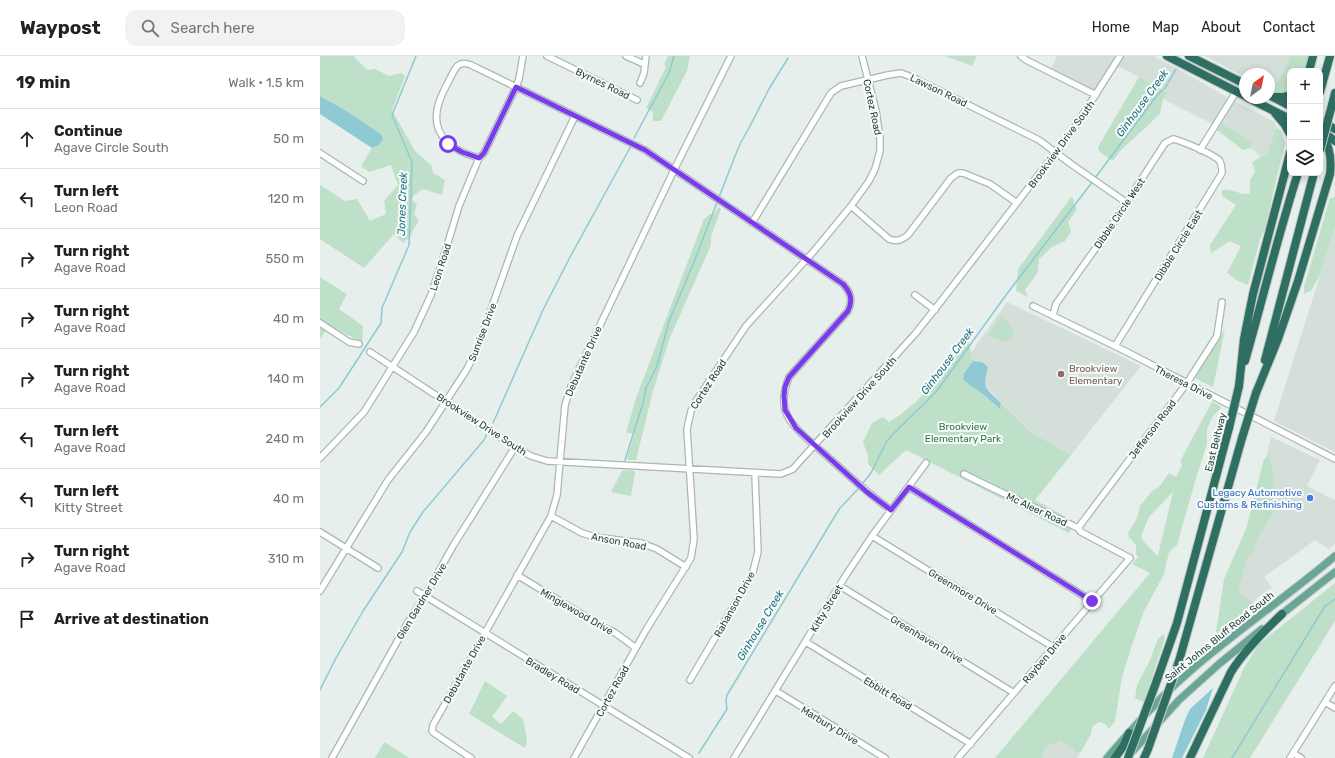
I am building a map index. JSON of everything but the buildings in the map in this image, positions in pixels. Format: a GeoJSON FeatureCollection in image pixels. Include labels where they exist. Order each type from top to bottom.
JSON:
{"type":"FeatureCollection","features":[{"type":"Feature","properties":{"kind":"highway"},"geometry":{"type":"LineString","coordinates":[[1167,56],[1239,93]]}},
{"type":"Feature","properties":{"kind":"highway"},"geometry":{"type":"LineString","coordinates":[[1189,56],[1239,81]]}},
{"type":"Feature","properties":{"kind":"highway"},"geometry":{"type":"LineString","coordinates":[[1309,68],[1313,56]]}},
{"type":"Feature","properties":{"kind":"highway"},"geometry":{"type":"LineString","coordinates":[[1323,81],[1330,56]]}},
{"type":"Feature","properties":{"kind":"highway"},"geometry":{"type":"LineString","coordinates":[[1323,140],[1335,94]]}},
{"type":"Feature","properties":{"kind":"highway"},"geometry":{"type":"LineString","coordinates":[[1275,96],[1287,96]]}},
{"type":"Feature","properties":{"kind":"highway"},"geometry":{"type":"LineString","coordinates":[[1275,98],[1287,104]]}},
{"type":"Feature","properties":{"kind":"highway"},"geometry":{"type":"LineString","coordinates":[[1260,104],[1287,118]]}},
{"type":"Feature","properties":{"kind":"highway"},"geometry":{"type":"LineString","coordinates":[[1273,111],[1287,129]]}},
{"type":"Feature","properties":{"kind":"highway"},"geometry":{"type":"LineString","coordinates":[[1323,126],[1335,116]]}},
{"type":"Feature","properties":{"kind":"highway"},"geometry":{"type":"LineString","coordinates":[[1323,128],[1335,129]]}},
{"type":"Feature","properties":{"kind":"highway"},"geometry":{"type":"LineString","coordinates":[[1323,130],[1335,142]]}},
{"type":"Feature","properties":{"kind":"highway"},"geometry":{"type":"LineString","coordinates":[[1256,393],[1278,339],[1298,281],[1332,171],[1328,146],[1323,133]]}},
{"type":"Feature","properties":{"kind":"highway"},"geometry":{"type":"LineString","coordinates":[[1238,386],[1252,294],[1287,164]]}},
{"type":"Feature","properties":{"kind":"highway","name":"East Beltway"},"geometry":{"type":"LineString","coordinates":[[1127,758],[1177,623],[1229,428],[1238,386],[1264,297],[1280,229],[1297,176]]}},
{"type":"Feature","properties":{"kind":"highway"},"geometry":{"type":"LineString","coordinates":[[1144,758],[1179,661],[1256,393],[1313,176]]}},
{"type":"Feature","properties":{"kind":"highway"},"geometry":{"type":"LineString","coordinates":[[1190,758],[1231,672],[1257,638],[1282,614]]}},
{"type":"Feature","properties":{"kind":"highway"},"geometry":{"type":"LineString","coordinates":[[1115,758],[1124,745],[1129,733]]}},
{"type":"Feature","properties":{"kind":"main road","name":"Saint Johns Bluff Road South"},"geometry":{"type":"LineString","coordinates":[[1107,758],[1164,695],[1189,672],[1335,556]]}},
{"type":"Feature","properties":{"kind":"main road"},"geometry":{"type":"LineString","coordinates":[[1127,758],[1179,700],[1220,664],[1335,572]]}},
{"type":"Feature","properties":{"kind":"street","name":"Leon Road"},"geometry":{"type":"LineString","coordinates":[[320,458],[364,412],[414,332],[431,295],[444,259],[459,206],[479,158],[484,153],[516,87],[523,56]]}},
{"type":"Feature","properties":{"kind":"street","name":"Byrnes Road"},"geometry":{"type":"LineString","coordinates":[[547,56],[637,100]]}},
{"type":"Feature","properties":{"kind":"street"},"geometry":{"type":"LineString","coordinates":[[626,56],[644,64]]}},
{"type":"Feature","properties":{"kind":"street"},"geometry":{"type":"LineString","coordinates":[[640,83],[644,73],[646,56]]}},
{"type":"Feature","properties":{"kind":"street","name":"Debutante Drive"},"geometry":{"type":"LineString","coordinates":[[471,758],[432,731],[433,725],[484,632],[551,516],[557,495],[564,405],[570,386],[674,170],[731,56]]}},
{"type":"Feature","properties":{"kind":"street","name":"Cortez Road"},"geometry":{"type":"LineString","coordinates":[[574,758],[636,648],[691,558],[693,548],[688,422],[690,411],[746,326],[851,206],[869,181],[875,169],[880,151],[880,139],[878,123],[862,56]]}},
{"type":"Feature","properties":{"kind":"street"},"geometry":{"type":"LineString","coordinates":[[1021,56],[1026,60],[1096,95]]}},
{"type":"Feature","properties":{"kind":"street","name":"Brookview Drive South"},"geometry":{"type":"LineString","coordinates":[[370,352],[394,366],[515,447],[540,459],[548,461],[755,474],[781,474],[789,471],[815,445],[905,346],[935,310],[1073,130],[1120,56]]}},
{"type":"Feature","properties":{"kind":"street"},"geometry":{"type":"LineString","coordinates":[[479,158],[452,147],[443,137],[437,122],[437,110],[441,97],[458,65],[465,63],[645,150],[662,160],[674,170],[752,222],[805,260],[843,284],[851,296],[848,311],[789,377],[785,387],[785,410],[796,428],[867,492],[891,510]]}},
{"type":"Feature","properties":{"kind":"street","name":"Lawson Road"},"geometry":{"type":"LineString","coordinates":[[752,222],[831,93],[841,86],[896,74],[906,74],[1039,140],[1127,203]]}},
{"type":"Feature","properties":{"kind":"street"},"geometry":{"type":"LineString","coordinates":[[1200,150],[1236,92]]}},
{"type":"Feature","properties":{"kind":"street","name":"Sunrise Drive"},"geometry":{"type":"LineString","coordinates":[[320,591],[388,480],[426,432],[447,402],[467,369],[477,349],[517,236],[575,116]]}},
{"type":"Feature","properties":{"kind":"street","name":"Dibble Circle West"},"geometry":{"type":"LineString","coordinates":[[1053,315],[1056,304],[1127,203],[1165,143],[1173,139],[1200,150]]}},
{"type":"Feature","properties":{"kind":"street","name":"Dibble Circle East"},"geometry":{"type":"LineString","coordinates":[[1115,346],[1222,173],[1222,165],[1219,160],[1200,150]]}},
{"type":"Feature","properties":{"kind":"street"},"geometry":{"type":"LineString","coordinates":[[320,153],[364,181]]}},
{"type":"Feature","properties":{"kind":"street"},"geometry":{"type":"LineString","coordinates":[[851,206],[889,239],[897,241],[908,235],[951,178],[958,173],[963,173],[990,184],[1017,203]]}},
{"type":"Feature","properties":{"kind":"street"},"geometry":{"type":"LineString","coordinates":[[915,295],[935,310]]}},
{"type":"Feature","properties":{"kind":"street","name":"Jefferson Road"},"geometry":{"type":"LineString","coordinates":[[1078,528],[1188,383],[1217,336],[1222,302]]}},
{"type":"Feature","properties":{"kind":"street","name":"Theresa Drive"},"geometry":{"type":"LineString","coordinates":[[1033,306],[1115,346],[1335,459]]}},
{"type":"Feature","properties":{"kind":"street"},"geometry":{"type":"LineString","coordinates":[[320,323],[349,342],[359,344]]}},
{"type":"Feature","properties":{"kind":"street","name":"Glen Gardner Drive"},"geometry":{"type":"LineString","coordinates":[[332,758],[407,624],[425,596],[453,546],[515,447]]}},
{"type":"Feature","properties":{"kind":"street","name":"Kitty Street"},"geometry":{"type":"LineString","coordinates":[[734,758],[872,536],[926,463]]}},
{"type":"Feature","properties":{"kind":"street","name":"Rahanson Drive"},"geometry":{"type":"LineString","coordinates":[[690,680],[752,575],[758,552],[755,474]]}},
{"type":"Feature","properties":{"kind":"street","name":"Mc Aleer Road"},"geometry":{"type":"LineString","coordinates":[[964,474],[1078,528],[1081,532],[1130,558]]}},
{"type":"Feature","properties":{"kind":"street"},"geometry":{"type":"LineString","coordinates":[[909,487],[1092,601]]}},
{"type":"Feature","properties":{"kind":"street","name":"Anson Road"},"geometry":{"type":"LineString","coordinates":[[551,516],[582,533],[641,543],[652,547],[686,567]]}},
{"type":"Feature","properties":{"kind":"street"},"geometry":{"type":"LineString","coordinates":[[320,532],[378,568]]}},
{"type":"Feature","properties":{"kind":"street","name":"Greenmore Drive"},"geometry":{"type":"LineString","coordinates":[[872,536],[1053,647]]}},
{"type":"Feature","properties":{"kind":"street","name":"Rayben Drive"},"geometry":{"type":"LineString","coordinates":[[958,758],[1130,558]]}},
{"type":"Feature","properties":{"kind":"street","name":"Minglewood Drive"},"geometry":{"type":"LineString","coordinates":[[517,575],[601,626],[614,632],[636,648]]}},
{"type":"Feature","properties":{"kind":"street","name":"Greenhaven Drive"},"geometry":{"type":"LineString","coordinates":[[840,586],[1014,693]]}},
{"type":"Feature","properties":{"kind":"street","name":"Bradley Road"},"geometry":{"type":"LineString","coordinates":[[417,591],[689,758]]}},
{"type":"Feature","properties":{"kind":"street","name":"Ebbitt Road"},"geometry":{"type":"LineString","coordinates":[[806,642],[971,744]]}},
{"type":"Feature","properties":{"kind":"street"},"geometry":{"type":"LineString","coordinates":[[1301,758],[1291,755],[1335,686]]}},
{"type":"Feature","properties":{"kind":"street","name":"Marbury Drive"},"geometry":{"type":"LineString","coordinates":[[776,691],[885,758]]}},
{"type":"Feature","properties":{"kind":"street"},"geometry":{"type":"LineString","coordinates":[[1325,702],[1335,708]]}},
{"type":"Feature","properties":{"kind":"shaded area"},"geometry":{"type":"Polygon","coordinates":[[[1057,56],[1153,56],[1239,104],[1275,122],[1276,127],[1267,153],[1260,156],[1251,148],[1252,141],[1222,124],[1219,127],[1163,99],[1167,91],[1117,66],[1097,97],[1049,73],[1057,56]]]}},
{"type":"Feature","properties":{"kind":"shaded area"},"geometry":{"type":"Polygon","coordinates":[[[1205,56],[1290,56],[1285,70],[1275,84],[1275,68],[1239,68],[1239,74],[1205,56]]]}},
{"type":"Feature","properties":{"kind":"shaded area"},"geometry":{"type":"Polygon","coordinates":[[[1335,228],[1335,452],[1274,421],[1335,228]]]}},
{"type":"Feature","properties":{"kind":"shaded area","name":"Brookview Elementary"},"geometry":{"type":"Polygon","coordinates":[[[1007,302],[1141,366],[1071,455],[1031,432],[985,386],[984,381],[988,367],[982,362],[973,361],[971,353],[1007,302]]]}},
{"type":"Feature","properties":{"kind":"shaded area"},"geometry":{"type":"Polygon","coordinates":[[[1271,437],[1320,460],[1307,486],[1335,500],[1335,543],[1329,549],[1315,540],[1264,577],[1272,587],[1223,626],[1271,437]]]}},
{"type":"Feature","properties":{"kind":"shaded area"},"geometry":{"type":"Polygon","coordinates":[[[1059,740],[1073,749],[1075,753],[1081,752],[1077,758],[1041,757],[1046,747],[1056,743],[1059,740]]]}},
{"type":"Feature","properties":{"kind":"green space"},"geometry":{"type":"Polygon","coordinates":[[[320,56],[355,56],[354,57],[368,70],[375,69],[389,76],[402,73],[405,76],[392,110],[415,151],[432,166],[433,173],[445,180],[442,195],[423,189],[414,195],[412,200],[417,204],[414,214],[419,221],[411,236],[403,243],[394,234],[364,268],[320,239],[320,185],[345,201],[357,199],[370,221],[386,214],[384,201],[398,185],[391,165],[369,172],[361,166],[372,148],[379,145],[381,134],[345,110],[320,96],[320,56]]]}},
{"type":"Feature","properties":{"kind":"green space"},"geometry":{"type":"Polygon","coordinates":[[[668,56],[690,56],[687,71],[661,121],[653,121],[653,112],[646,108],[666,67],[664,64],[668,56]]]}},
{"type":"Feature","properties":{"kind":"green space"},"geometry":{"type":"Polygon","coordinates":[[[945,56],[977,56],[972,66],[945,56]]]}},
{"type":"Feature","properties":{"kind":"green space"},"geometry":{"type":"Polygon","coordinates":[[[1290,56],[1308,56],[1305,68],[1287,68],[1287,93],[1285,94],[1284,92],[1275,92],[1275,84],[1285,70],[1290,56]]]}},
{"type":"Feature","properties":{"kind":"green space"},"geometry":{"type":"Polygon","coordinates":[[[1139,77],[1167,92],[1163,99],[1160,114],[1120,151],[1113,161],[1100,152],[1098,147],[1139,77]]]}},
{"type":"Feature","properties":{"kind":"green space"},"geometry":{"type":"Polygon","coordinates":[[[1222,124],[1252,141],[1251,148],[1243,150],[1217,130],[1222,124]]]}},
{"type":"Feature","properties":{"kind":"green space"},"geometry":{"type":"Polygon","coordinates":[[[1276,127],[1281,131],[1285,143],[1266,227],[1260,239],[1248,285],[1238,281],[1227,273],[1241,246],[1230,241],[1211,253],[1210,245],[1236,205],[1222,196],[1222,190],[1226,189],[1243,194],[1250,193],[1250,180],[1255,172],[1252,162],[1267,153],[1276,127]]]}},
{"type":"Feature","properties":{"kind":"green space"},"geometry":{"type":"Polygon","coordinates":[[[1072,196],[1077,209],[1068,222],[1071,232],[1065,241],[1052,247],[1039,259],[1038,272],[1025,290],[1028,297],[1016,291],[1018,269],[1072,196]]]}},
{"type":"Feature","properties":{"kind":"green space"},"geometry":{"type":"Polygon","coordinates":[[[1335,197],[1335,228],[1320,275],[1311,291],[1304,294],[1304,287],[1330,198],[1335,197]]]}},
{"type":"Feature","properties":{"kind":"green space"},"geometry":{"type":"Polygon","coordinates":[[[718,207],[721,209],[711,237],[711,245],[669,340],[653,391],[636,460],[629,460],[627,458],[634,435],[631,433],[626,433],[636,398],[704,219],[710,214],[714,214],[718,207]]]}},
{"type":"Feature","properties":{"kind":"green space"},"geometry":{"type":"Polygon","coordinates":[[[320,277],[347,294],[339,309],[363,326],[362,342],[329,326],[320,339],[320,277]]]}},
{"type":"Feature","properties":{"kind":"green space"},"geometry":{"type":"Polygon","coordinates":[[[1001,316],[1008,322],[1014,333],[1012,338],[1006,341],[988,335],[1001,316]]]}},
{"type":"Feature","properties":{"kind":"green space"},"geometry":{"type":"Polygon","coordinates":[[[1225,329],[1213,387],[1195,378],[1225,329]]]}},
{"type":"Feature","properties":{"kind":"green space","name":"Brookview Elementary Park"},"geometry":{"type":"Polygon","coordinates":[[[968,340],[973,361],[964,372],[983,394],[1000,409],[1001,403],[1031,432],[1071,455],[1035,500],[1075,522],[1069,533],[906,450],[879,475],[868,464],[868,455],[863,442],[872,423],[883,417],[889,422],[912,405],[932,385],[968,340]]]}},
{"type":"Feature","properties":{"kind":"green space"},"geometry":{"type":"Polygon","coordinates":[[[1212,402],[1220,406],[1221,408],[1213,416],[1207,429],[1207,444],[1177,545],[1169,552],[1164,574],[1144,611],[1131,648],[1122,677],[1115,721],[1109,729],[1105,724],[1099,722],[1092,727],[1091,734],[1081,752],[1075,753],[1073,749],[1059,740],[1056,743],[1046,747],[1041,756],[1044,758],[995,758],[1150,573],[1132,564],[1138,557],[1136,554],[1136,545],[1129,537],[1128,533],[1137,518],[1140,506],[1152,491],[1159,487],[1169,473],[1176,477],[1182,465],[1180,461],[1212,402]],[[1173,492],[1149,517],[1141,536],[1145,543],[1158,555],[1173,492]]]}},
{"type":"Feature","properties":{"kind":"green space"},"geometry":{"type":"Polygon","coordinates":[[[1268,457],[1270,459],[1274,478],[1272,489],[1273,514],[1258,537],[1253,553],[1248,556],[1239,586],[1239,591],[1254,604],[1254,607],[1219,635],[1216,632],[1224,579],[1246,529],[1264,459],[1268,457]]]}},
{"type":"Feature","properties":{"kind":"green space"},"geometry":{"type":"Polygon","coordinates":[[[622,471],[634,471],[635,473],[631,496],[611,492],[622,471]]]}},
{"type":"Feature","properties":{"kind":"green space"},"geometry":{"type":"Polygon","coordinates":[[[1335,583],[1335,621],[1250,758],[1203,758],[1244,668],[1258,645],[1335,583]]]}},
{"type":"Feature","properties":{"kind":"green space"},"geometry":{"type":"Polygon","coordinates":[[[1163,634],[1165,638],[1144,702],[1135,698],[1137,685],[1150,660],[1158,639],[1163,634]]]}},
{"type":"Feature","properties":{"kind":"green space"},"geometry":{"type":"Polygon","coordinates":[[[485,681],[507,696],[492,717],[501,724],[513,711],[523,719],[527,739],[525,748],[469,714],[485,681]]]}},
{"type":"Feature","properties":{"kind":"green space"},"geometry":{"type":"Polygon","coordinates":[[[384,742],[409,758],[375,758],[384,742]]]}},
{"type":"Feature","properties":{"kind":"water"},"geometry":{"type":"Polygon","coordinates":[[[320,96],[345,110],[381,134],[383,139],[379,145],[372,148],[320,114],[320,96]]]}},
{"type":"Feature","properties":{"kind":"water"},"geometry":{"type":"Polygon","coordinates":[[[973,361],[982,362],[988,367],[985,380],[986,388],[1001,403],[1000,409],[983,394],[963,380],[964,373],[973,361]]]}},
{"type":"Feature","properties":{"kind":"water"},"geometry":{"type":"Polygon","coordinates":[[[1213,688],[1206,710],[1182,758],[1172,758],[1190,709],[1213,688]]]}},
{"type":"Feature","properties":{"kind":"waterway","name":"Jones Creek"},"geometry":{"type":"LineString","coordinates":[[320,407],[339,388],[381,323],[382,308],[409,245],[412,162],[392,115],[416,56]]}},
{"type":"Feature","properties":{"kind":"waterway"},"geometry":{"type":"LineString","coordinates":[[634,138],[669,73],[674,56]]}},
{"type":"Feature","properties":{"kind":"waterway"},"geometry":{"type":"LineString","coordinates":[[625,460],[643,403],[646,388],[657,366],[669,321],[692,267],[735,156],[769,89],[788,58]]}},
{"type":"Feature","properties":{"kind":"waterway","name":"Ginhouse Creek"},"geometry":{"type":"LineString","coordinates":[[1095,178],[1158,94],[1165,88],[1176,69]]}},
{"type":"Feature","properties":{"kind":"waterway"},"geometry":{"type":"LineString","coordinates":[[493,423],[543,310],[569,259],[631,146]]}},
{"type":"Feature","properties":{"kind":"waterway","name":"Ginhouse Creek"},"geometry":{"type":"LineString","coordinates":[[862,484],[871,473],[887,441],[936,392],[1006,295],[1093,181]]}},
{"type":"Feature","properties":{"kind":"waterway"},"geometry":{"type":"LineString","coordinates":[[320,690],[336,658],[363,611],[402,552],[410,532],[423,512],[484,440],[487,434]]}},
{"type":"Feature","properties":{"kind":"waterway","name":"Ginhouse Creek"},"geometry":{"type":"LineString","coordinates":[[699,753],[727,709],[727,695],[835,516],[840,508],[860,487]]}},
{"type":"Feature","properties":{"kind":"waterway"},"geometry":{"type":"LineString","coordinates":[[1232,758],[1325,606],[1335,599]]}},
{"type":"Feature","properties":{"kind":"place","name":"Brookview Elementary"},"geometry":{"type":"Point","coordinates":[1061,374]}},
{"type":"Feature","properties":{"kind":"place","name":"Legacy Automotive Customs & Refinishing"},"geometry":{"type":"Point","coordinates":[1310,498]}},
{"type":"Feature","properties":{"kind":"route"},"geometry":{"type":"LineString","coordinates":[[448,144],[462,152],[479,158],[484,153],[516,87],[626,140],[662,160],[674,170],[805,260],[843,284],[851,296],[848,311],[797,367],[789,377],[785,387],[785,410],[796,428],[867,492],[891,510],[909,487],[1092,601]]}}]}
